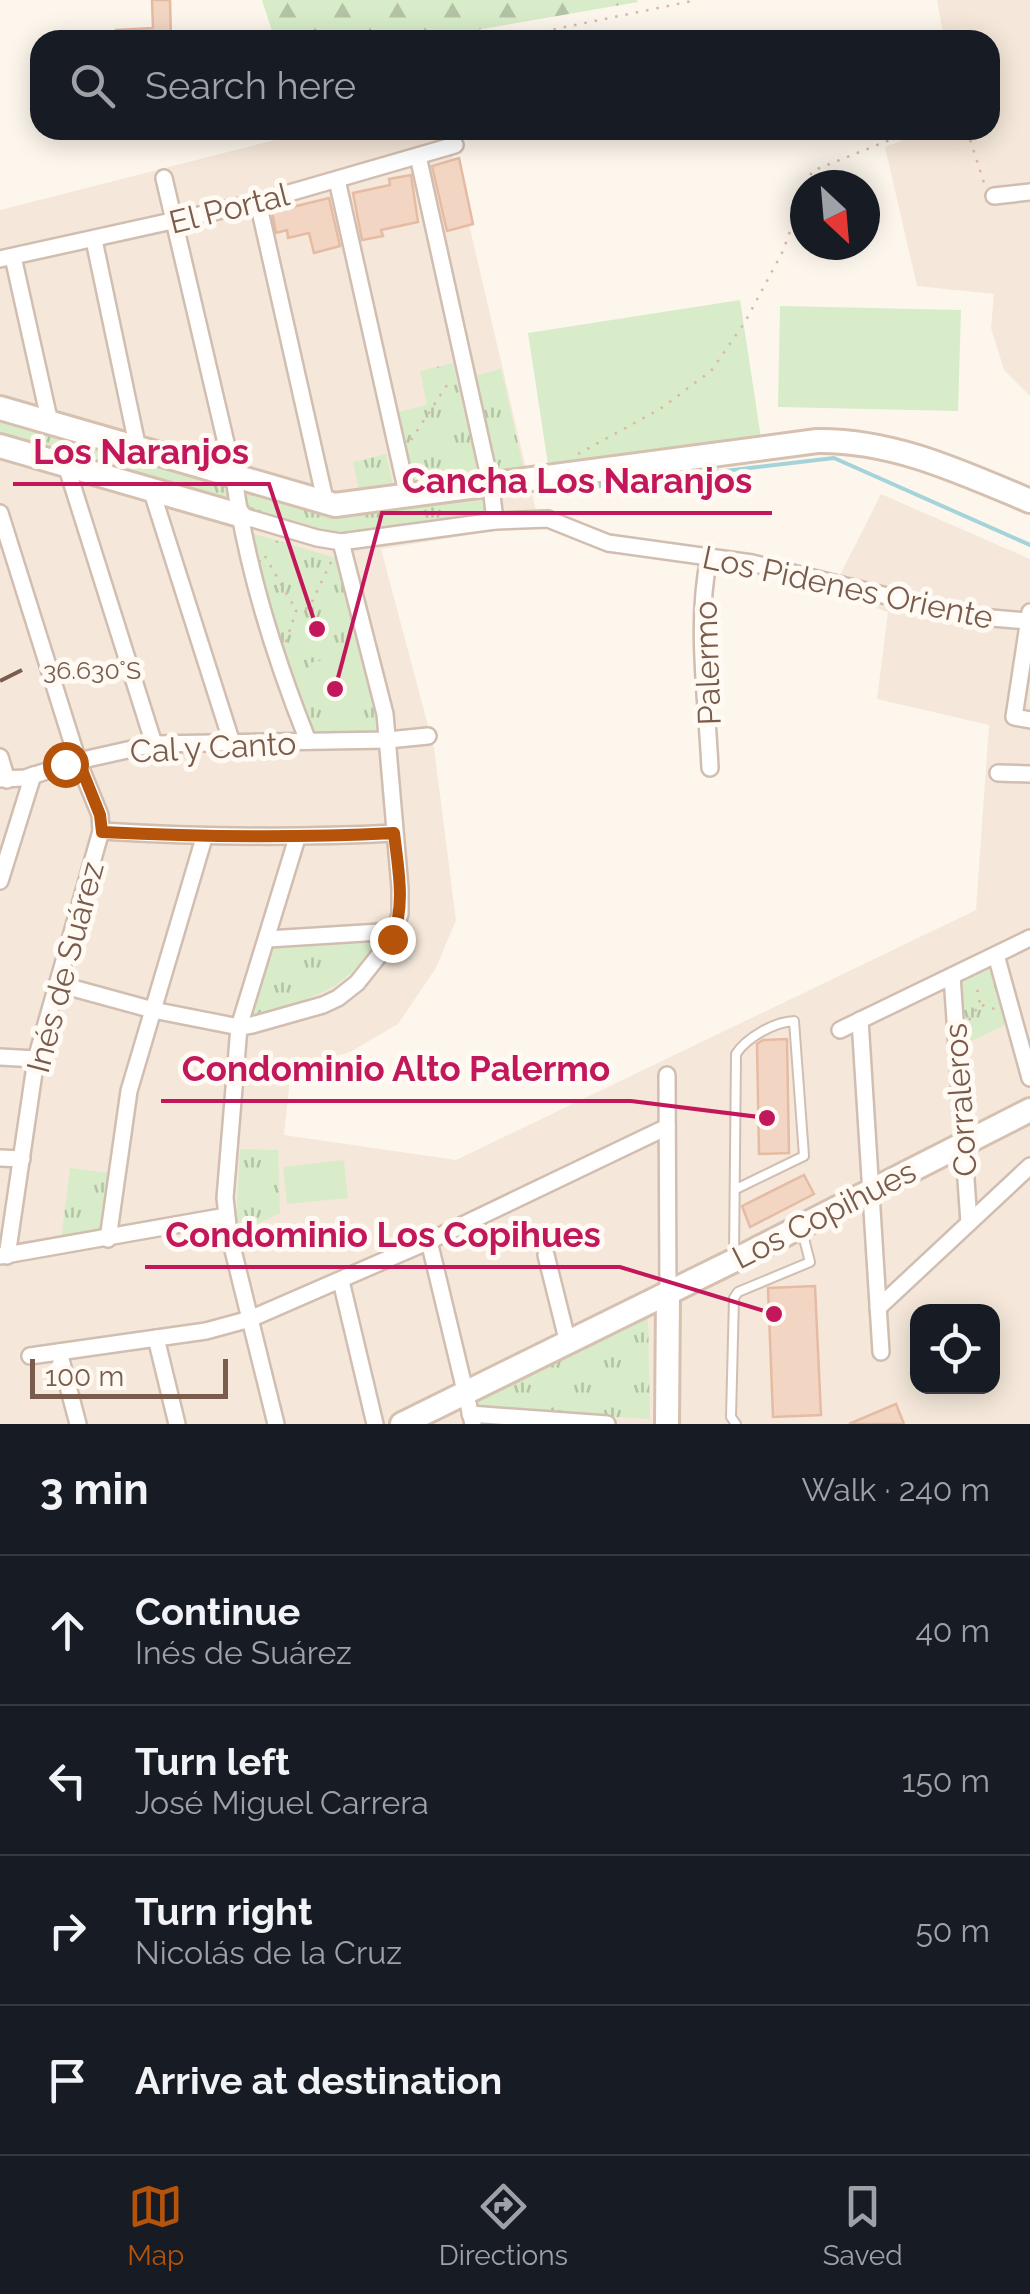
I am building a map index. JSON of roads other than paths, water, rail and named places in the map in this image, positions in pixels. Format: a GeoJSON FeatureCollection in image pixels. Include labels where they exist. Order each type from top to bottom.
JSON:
{"type":"FeatureCollection","features":[{"type":"Feature","properties":{"kind":"street","name":"El Portal"},"geometry":{"type":"LineString","coordinates":[[6,258],[258,202],[455,146]]}},
{"type":"Feature","properties":{"kind":"street"},"geometry":{"type":"LineString","coordinates":[[418,156],[491,486],[495,521]]}},
{"type":"Feature","properties":{"kind":"street"},"geometry":{"type":"LineString","coordinates":[[164,178],[234,477],[239,515],[278,668],[308,741]]}},
{"type":"Feature","properties":{"kind":"street"},"geometry":{"type":"LineString","coordinates":[[337,180],[408,497]]}},
{"type":"Feature","properties":{"kind":"street"},"geometry":{"type":"LineString","coordinates":[[994,196],[1030,192]]}},
{"type":"Feature","properties":{"kind":"street"},"geometry":{"type":"LineString","coordinates":[[258,202],[326,504]]}},
{"type":"Feature","properties":{"kind":"street"},"geometry":{"type":"LineString","coordinates":[[94,240],[138,449]]}},
{"type":"Feature","properties":{"kind":"street"},"geometry":{"type":"LineString","coordinates":[[6,258],[50,423]]}},
{"type":"Feature","properties":{"kind":"street"},"geometry":{"type":"LineString","coordinates":[[0,408],[326,504],[408,497],[842,440],[914,455],[1030,500]]}},
{"type":"Feature","properties":{"kind":"street"},"geometry":{"type":"LineString","coordinates":[[0,446],[341,542],[380,688],[388,740],[400,888],[396,931],[372,966],[338,998],[239,1028],[58,984]]}},
{"type":"Feature","properties":{"kind":"street"},"geometry":{"type":"LineString","coordinates":[[66,465],[154,744]]}},
{"type":"Feature","properties":{"kind":"street"},"geometry":{"type":"LineString","coordinates":[[150,490],[232,740]]}},
{"type":"Feature","properties":{"kind":"street","name":"Inés de Suárez"},"geometry":{"type":"LineString","coordinates":[[0,513],[78,760],[100,815],[102,832],[36,1059],[4,1256]]}},
{"type":"Feature","properties":{"kind":"street","name":"Los Pidenes Oriente"},"geometry":{"type":"LineString","coordinates":[[341,542],[495,521],[548,519],[608,543],[771,567],[969,616],[1029,616]]}},
{"type":"Feature","properties":{"kind":"street","name":"Palermo"},"geometry":{"type":"LineString","coordinates":[[710,558],[704,585],[710,768]]}},
{"type":"Feature","properties":{"kind":"street"},"geometry":{"type":"LineString","coordinates":[[1022,719],[1029,616]]}},
{"type":"Feature","properties":{"kind":"street","name":"Cal y Canto"},"geometry":{"type":"LineString","coordinates":[[4,779],[154,744],[428,736]]}},
{"type":"Feature","properties":{"kind":"street"},"geometry":{"type":"LineString","coordinates":[[0,758],[4,779]]}},
{"type":"Feature","properties":{"kind":"street"},"geometry":{"type":"LineString","coordinates":[[998,773],[1030,774]]}},
{"type":"Feature","properties":{"kind":"street"},"geometry":{"type":"LineString","coordinates":[[0,881],[4,856],[33,775]]}},
{"type":"Feature","properties":{"kind":"street"},"geometry":{"type":"LineString","coordinates":[[102,832],[204,838],[394,833]]}},
{"type":"Feature","properties":{"kind":"street"},"geometry":{"type":"LineString","coordinates":[[108,1240],[129,1091],[204,838]]}},
{"type":"Feature","properties":{"kind":"street"},"geometry":{"type":"LineString","coordinates":[[276,1424],[226,1216],[239,1028],[298,838]]}},
{"type":"Feature","properties":{"kind":"street"},"geometry":{"type":"LineString","coordinates":[[268,940],[396,931]]}},
{"type":"Feature","properties":{"kind":"street"},"geometry":{"type":"LineString","coordinates":[[840,1030],[1030,938]]}},
{"type":"Feature","properties":{"kind":"street"},"geometry":{"type":"LineString","coordinates":[[996,955],[1030,1078]]}},
{"type":"Feature","properties":{"kind":"street","name":"Corraleros"},"geometry":{"type":"LineString","coordinates":[[952,976],[970,1223]]}},
{"type":"Feature","properties":{"kind":"street"},"geometry":{"type":"LineString","coordinates":[[860,1020],[881,1352]]}},
{"type":"Feature","properties":{"kind":"street"},"geometry":{"type":"LineString","coordinates":[[0,1056],[36,1059]]}},
{"type":"Feature","properties":{"kind":"street"},"geometry":{"type":"LineString","coordinates":[[667,1075],[667,1424]]}},
{"type":"Feature","properties":{"kind":"street","name":"Los Copihues"},"geometry":{"type":"LineString","coordinates":[[402,1424],[469,1410],[568,1343],[1030,1110]]}},
{"type":"Feature","properties":{"kind":"street"},"geometry":{"type":"LineString","coordinates":[[30,1356],[206,1330],[250,1319],[341,1282],[667,1127]]}},
{"type":"Feature","properties":{"kind":"street"},"geometry":{"type":"LineString","coordinates":[[0,1158],[22,1159]]}},
{"type":"Feature","properties":{"kind":"street"},"geometry":{"type":"LineString","coordinates":[[878,1308],[1030,1166]]}},
{"type":"Feature","properties":{"kind":"street"},"geometry":{"type":"LineString","coordinates":[[4,1256],[226,1216]]}},
{"type":"Feature","properties":{"kind":"street"},"geometry":{"type":"LineString","coordinates":[[429,1241],[469,1410],[606,1424]]}},
{"type":"Feature","properties":{"kind":"street"},"geometry":{"type":"LineString","coordinates":[[546,1255],[568,1343]]}},
{"type":"Feature","properties":{"kind":"street"},"geometry":{"type":"LineString","coordinates":[[341,1282],[375,1424]]}},
{"type":"Feature","properties":{"kind":"street"},"geometry":{"type":"LineString","coordinates":[[156,1338],[177,1424]]}},
{"type":"Feature","properties":{"kind":"street"},"geometry":{"type":"LineString","coordinates":[[59,1352],[78,1424]]}},
{"type":"Feature","properties":{"kind":"lane"},"geometry":{"type":"LineString","coordinates":[[734,1261],[736,1054],[749,1040],[784,1022],[794,1022],[804,1156],[736,1189]]}},
{"type":"Feature","properties":{"kind":"lane"},"geometry":{"type":"LineString","coordinates":[[736,1424],[731,1417],[734,1298],[738,1292],[810,1262],[800,1226]]}},
{"type":"Feature","properties":{"kind":"waterway"},"geometry":{"type":"LineString","coordinates":[[557,491],[834,458],[1030,545]]}},
{"type":"Feature","properties":{"kind":"place","name":"Los Naranjos"},"geometry":{"type":"Point","coordinates":[317,629]}},
{"type":"Feature","properties":{"kind":"place","name":"Cancha Los Naranjos"},"geometry":{"type":"Point","coordinates":[335,689]}},
{"type":"Feature","properties":{"kind":"place","name":"Condominio Alto Palermo"},"geometry":{"type":"Point","coordinates":[767,1118]}},
{"type":"Feature","properties":{"kind":"place","name":"Condominio Los Copihues"},"geometry":{"type":"Point","coordinates":[774,1314]}}]}
